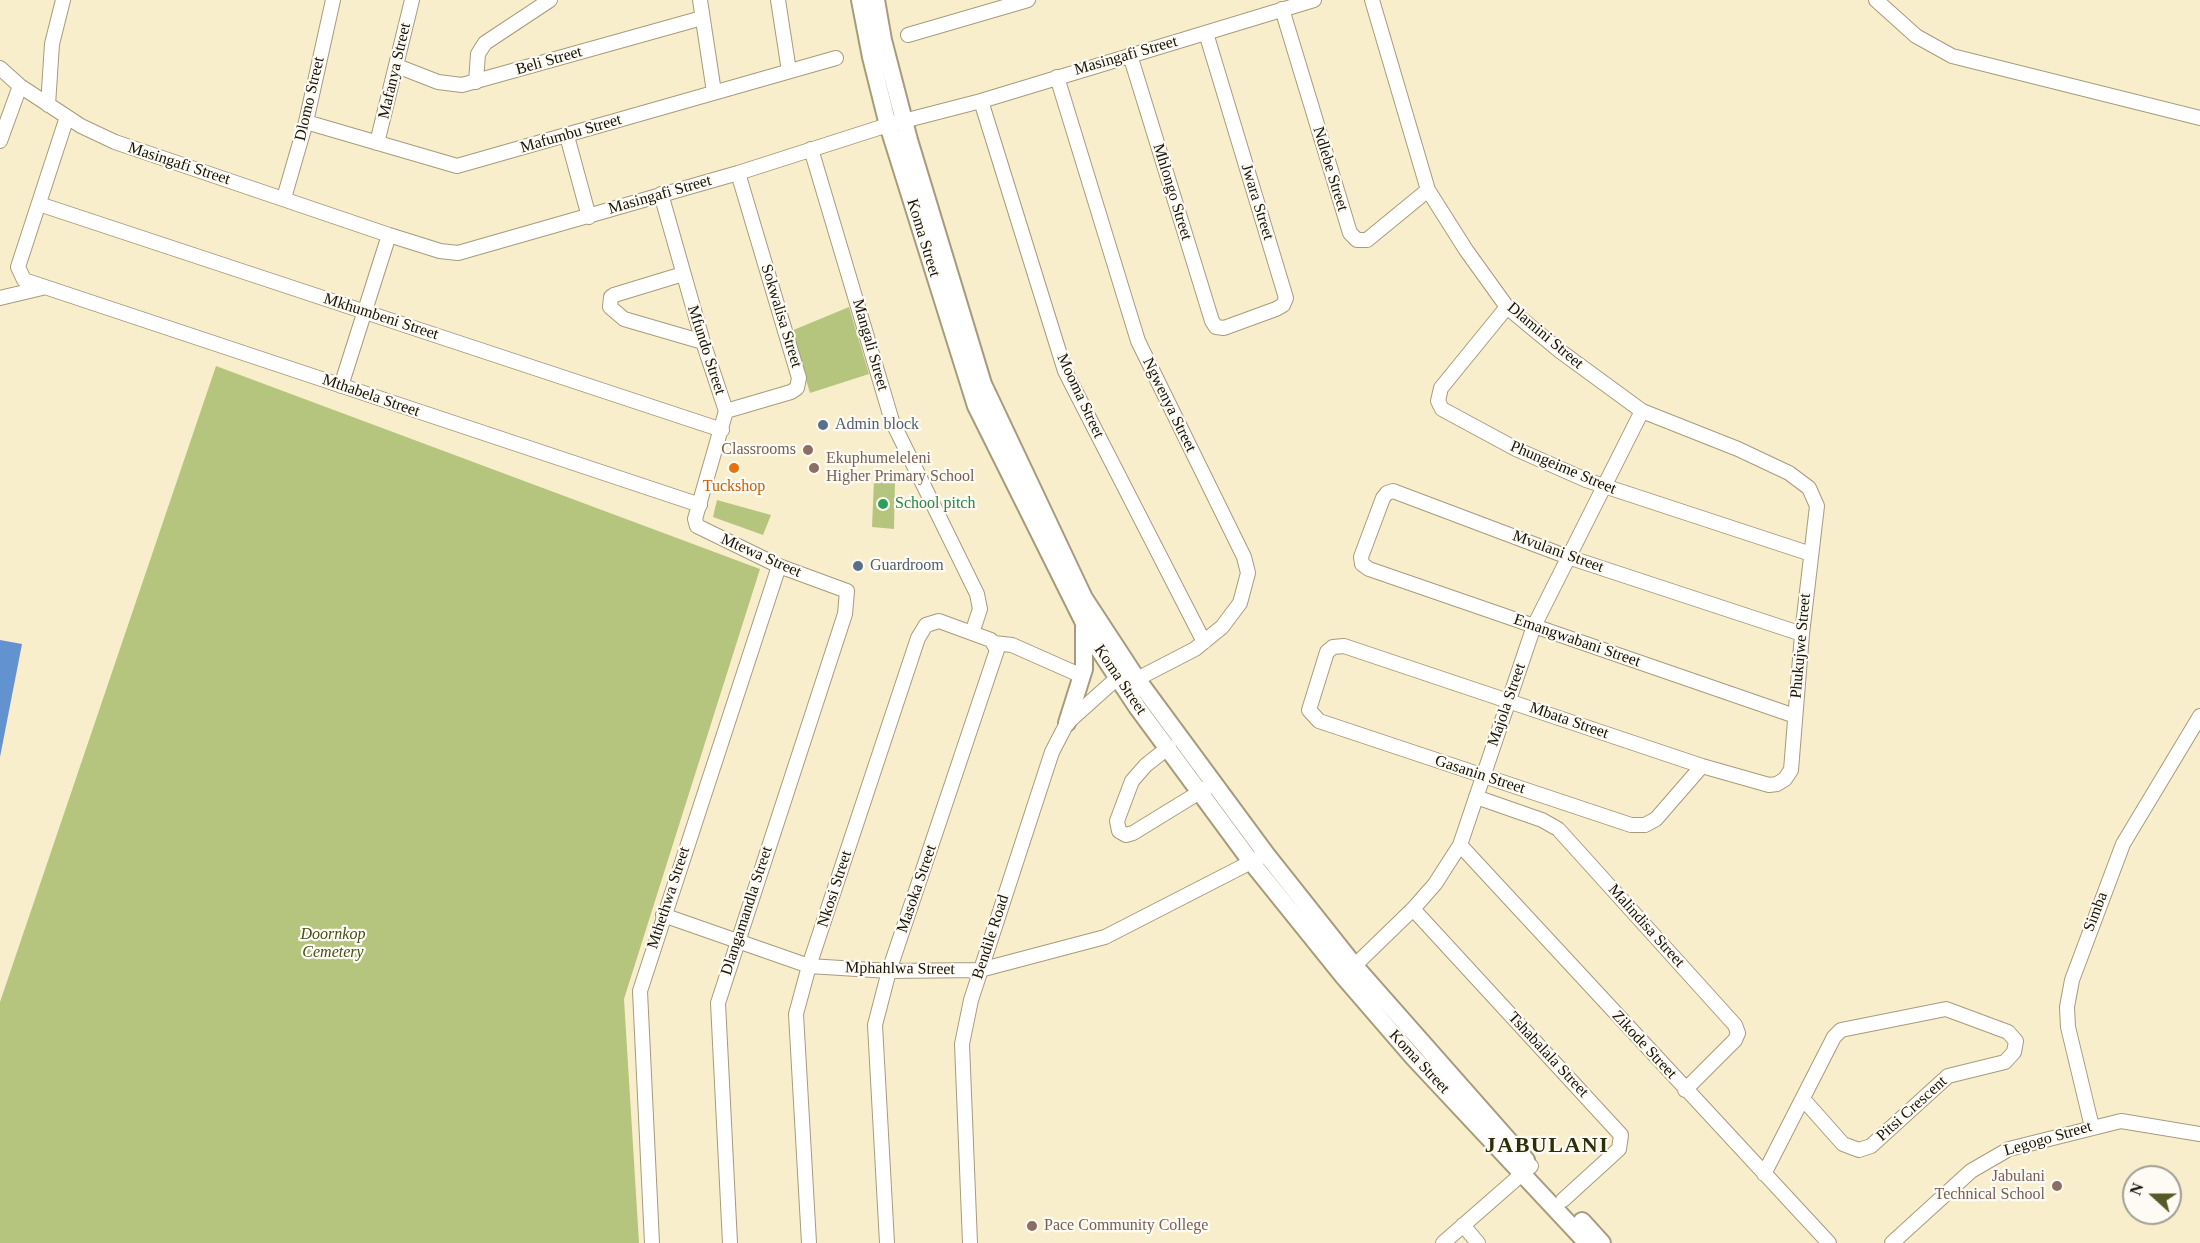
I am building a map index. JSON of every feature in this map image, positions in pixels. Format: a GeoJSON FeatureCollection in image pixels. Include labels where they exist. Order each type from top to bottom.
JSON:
{"type":"FeatureCollection","features":[{"type":"Feature","properties":{"kind":"main road","name":"Koma Street"},"geometry":{"type":"LineString","coordinates":[[860,0],[871,57],[896,123],[989,400],[1084,598],[1127,675],[1169,747],[1207,788]]}},
{"type":"Feature","properties":{"kind":"main road","name":"Koma Street"},"geometry":{"type":"LineString","coordinates":[[876,0],[896,123],[976,406],[1084,622],[1127,675],[1259,858],[1349,971],[1527,1169],[1587,1243]]}},
{"type":"Feature","properties":{"kind":"main road"},"geometry":{"type":"LineString","coordinates":[[1067,723],[1083,676],[1084,622]]}},
{"type":"Feature","properties":{"kind":"main road","name":"Koma Street"},"geometry":{"type":"LineString","coordinates":[[1527,1169],[1563,1200],[1602,1243]]}},
{"type":"Feature","properties":{"kind":"street"},"geometry":{"type":"LineString","coordinates":[[48,105],[52,44],[63,0]]}},
{"type":"Feature","properties":{"kind":"street","name":"Dlomo Street"},"geometry":{"type":"LineString","coordinates":[[284,198],[306,122],[333,0]]}},
{"type":"Feature","properties":{"kind":"street","name":"Mafanya Street"},"geometry":{"type":"LineString","coordinates":[[377,143],[412,0]]}},
{"type":"Feature","properties":{"kind":"street"},"geometry":{"type":"LineString","coordinates":[[476,82],[478,54],[485,43],[550,0]]}},
{"type":"Feature","properties":{"kind":"street"},"geometry":{"type":"LineString","coordinates":[[700,0],[714,92]]}},
{"type":"Feature","properties":{"kind":"street"},"geometry":{"type":"LineString","coordinates":[[778,0],[789,71]]}},
{"type":"Feature","properties":{"kind":"street"},"geometry":{"type":"LineString","coordinates":[[908,35],[1028,0]]}},
{"type":"Feature","properties":{"kind":"street","name":"Masingafi Street"},"geometry":{"type":"LineString","coordinates":[[0,68],[20,86],[48,105],[115,142],[389,235],[440,251],[458,253],[738,173],[896,123],[981,101],[1314,0]]}},
{"type":"Feature","properties":{"kind":"street","name":"Dlamini Street"},"geometry":{"type":"LineString","coordinates":[[1372,0],[1428,190],[1472,259],[1507,307],[1560,351],[1642,411],[1754,456],[1797,477],[1814,494]]}},
{"type":"Feature","properties":{"kind":"street"},"geometry":{"type":"LineString","coordinates":[[1876,0],[1916,36],[1952,56],[2200,118]]}},
{"type":"Feature","properties":{"kind":"street","name":"Ndlebe Street"},"geometry":{"type":"LineString","coordinates":[[1282,9],[1350,233],[1357,240],[1366,240],[1428,190]]}},
{"type":"Feature","properties":{"kind":"street","name":"Beli Street"},"geometry":{"type":"LineString","coordinates":[[397,66],[448,84],[476,82],[702,18]]}},
{"type":"Feature","properties":{"kind":"street","name":"Jwara Street"},"geometry":{"type":"LineString","coordinates":[[1206,33],[1286,298],[1283,305],[1276,309],[1224,328],[1218,328]]}},
{"type":"Feature","properties":{"kind":"street","name":"Mhlongo Street"},"geometry":{"type":"LineString","coordinates":[[1130,55],[1212,321],[1218,328]]}},
{"type":"Feature","properties":{"kind":"street","name":"Mafumbu Street"},"geometry":{"type":"LineString","coordinates":[[306,122],[454,166],[567,136],[836,58]]}},
{"type":"Feature","properties":{"kind":"street","name":"Ngwenya Street"},"geometry":{"type":"LineString","coordinates":[[1057,77],[1138,341],[1246,562],[1247,581],[1240,603],[1222,627],[1204,642],[1127,675]]}},
{"type":"Feature","properties":{"kind":"street"},"geometry":{"type":"LineString","coordinates":[[0,141],[20,86]]}},
{"type":"Feature","properties":{"kind":"street","name":"Mooma Street"},"geometry":{"type":"LineString","coordinates":[[981,101],[1065,371],[1204,642]]}},
{"type":"Feature","properties":{"kind":"street","name":"Mthabela Street"},"geometry":{"type":"LineString","coordinates":[[67,117],[18,267],[21,278],[42,288],[700,505]]}},
{"type":"Feature","properties":{"kind":"street"},"geometry":{"type":"LineString","coordinates":[[567,136],[589,217]]}},
{"type":"Feature","properties":{"kind":"street","name":"Mangali Street"},"geometry":{"type":"LineString","coordinates":[[812,149],[892,421],[977,594],[980,609],[972,633]]}},
{"type":"Feature","properties":{"kind":"street","name":"Sokwalisa Street"},"geometry":{"type":"LineString","coordinates":[[726,411],[791,392],[797,388],[800,378],[738,173]]}},
{"type":"Feature","properties":{"kind":"street","name":"Mfundo Street"},"geometry":{"type":"LineString","coordinates":[[661,194],[703,342],[726,411],[700,505]]}},
{"type":"Feature","properties":{"kind":"street","name":"Mkhumbeni Street"},"geometry":{"type":"LineString","coordinates":[[39,204],[722,430]]}},
{"type":"Feature","properties":{"kind":"street"},"geometry":{"type":"LineString","coordinates":[[340,386],[389,235]]}},
{"type":"Feature","properties":{"kind":"street"},"geometry":{"type":"LineString","coordinates":[[683,274],[614,295],[611,297],[610,307],[624,319],[703,342]]}},
{"type":"Feature","properties":{"kind":"street"},"geometry":{"type":"LineString","coordinates":[[0,298],[42,288]]}},
{"type":"Feature","properties":{"kind":"street","name":"Phungeime Street"},"geometry":{"type":"LineString","coordinates":[[1507,307],[1441,388],[1438,399],[1440,408],[1516,449],[1604,487],[1811,554]]}},
{"type":"Feature","properties":{"kind":"street","name":"Majola Street"},"geometry":{"type":"LineString","coordinates":[[1349,971],[1413,909],[1435,884],[1460,845],[1534,626],[1642,411]]}},
{"type":"Feature","properties":{"kind":"street","name":"Mvulani Street"},"geometry":{"type":"LineString","coordinates":[[1361,562],[1383,498],[1391,491],[1568,557],[1802,634]]}},
{"type":"Feature","properties":{"kind":"street","name":"Phukujwe Street"},"geometry":{"type":"LineString","coordinates":[[1768,785],[1783,782],[1791,770],[1802,634],[1817,506],[1814,494]]}},
{"type":"Feature","properties":{"kind":"street","name":"Mtewa Street"},"geometry":{"type":"LineString","coordinates":[[700,505],[695,519],[702,531],[779,566],[847,591]]}},
{"type":"Feature","properties":{"kind":"street","name":"Emangwabani Street"},"geometry":{"type":"LineString","coordinates":[[1361,562],[1369,569],[1795,716]]}},
{"type":"Feature","properties":{"kind":"street","name":"Mthethwa Street"},"geometry":{"type":"LineString","coordinates":[[652,1243],[639,1005],[642,981],[779,566]]}},
{"type":"Feature","properties":{"kind":"street","name":"Dlangamandla Street"},"geometry":{"type":"LineString","coordinates":[[730,1243],[717,1012],[721,988],[845,614],[847,591]]}},
{"type":"Feature","properties":{"kind":"street","name":"Nkosi Street"},"geometry":{"type":"LineString","coordinates":[[809,1243],[796,1014],[809,966],[922,629],[932,622],[939,621],[991,640],[995,646],[1012,645],[1083,676]]}},
{"type":"Feature","properties":{"kind":"street","name":"Masoka Street"},"geometry":{"type":"LineString","coordinates":[[887,1243],[875,1033],[889,971],[995,646]]}},
{"type":"Feature","properties":{"kind":"street","name":"Mbata Street"},"geometry":{"type":"LineString","coordinates":[[1336,646],[1349,648],[1509,700],[1702,766],[1768,785]]}},
{"type":"Feature","properties":{"kind":"street","name":"Gasanin Street"},"geometry":{"type":"LineString","coordinates":[[1336,646],[1330,649],[1325,656],[1310,706],[1316,719],[1483,776],[1640,825],[1656,819],[1702,766]]}},
{"type":"Feature","properties":{"kind":"street","name":"Bendile Road"},"geometry":{"type":"LineString","coordinates":[[970,1243],[964,1126],[964,1026],[980,970],[1052,752],[1067,723],[1127,675]]}},
{"type":"Feature","properties":{"kind":"street","name":"Simba"},"geometry":{"type":"LineString","coordinates":[[2092,1127],[2068,1027],[2067,1007],[2072,980],[2123,844],[2200,716]]}},
{"type":"Feature","properties":{"kind":"street"},"geometry":{"type":"LineString","coordinates":[[1169,747],[1146,765],[1132,781],[1118,816],[1117,829],[1126,835],[1133,833],[1207,788]]}},
{"type":"Feature","properties":{"kind":"street","name":"Malindisa Street"},"geometry":{"type":"LineString","coordinates":[[1476,797],[1542,820],[1558,829],[1736,1026],[1738,1035],[1733,1044],[1685,1090]]}},
{"type":"Feature","properties":{"kind":"street","name":"Zikode Street"},"geometry":{"type":"LineString","coordinates":[[1460,845],[1829,1243]]}},
{"type":"Feature","properties":{"kind":"street","name":"Mphahlwa Street"},"geometry":{"type":"LineString","coordinates":[[663,915],[809,966],[889,971],[980,970],[1105,937],[1259,858]]}},
{"type":"Feature","properties":{"kind":"street","name":"Tshabalala Street"},"geometry":{"type":"LineString","coordinates":[[1413,909],[1621,1135],[1619,1149],[1563,1200]]}},
{"type":"Feature","properties":{"kind":"street","name":"Pitsi Crescent"},"geometry":{"type":"LineString","coordinates":[[1764,1174],[1835,1035],[1844,1029],[1946,1010],[2008,1032],[2016,1041],[2014,1052],[2006,1062],[1948,1076],[1870,1146],[1859,1150],[1843,1144],[1803,1099]]}},
{"type":"Feature","properties":{"kind":"street","name":"Legogo Street"},"geometry":{"type":"LineString","coordinates":[[1892,1243],[1971,1171],[1992,1157],[2027,1143],[2092,1127],[2131,1121],[2200,1134]]}},
{"type":"Feature","properties":{"kind":"street"},"geometry":{"type":"LineString","coordinates":[[1443,1243],[1527,1169]]}},
{"type":"Feature","properties":{"kind":"street"},"geometry":{"type":"LineString","coordinates":[[1463,1225],[1478,1243]]}},
{"type":"Feature","properties":{"kind":"green space"},"geometry":{"type":"Polygon","coordinates":[[[849,307],[869,374],[810,393],[791,331],[849,307]]]}},
{"type":"Feature","properties":{"kind":"green space","name":"Doornkop Cemetery"},"geometry":{"type":"Polygon","coordinates":[[[216,366],[760,569],[624,999],[639,1243],[0,1243],[0,1002],[216,366]]]}},
{"type":"Feature","properties":{"kind":"green space","name":"School pitch"},"geometry":{"type":"Polygon","coordinates":[[[874,480],[895,481],[894,529],[872,527],[874,480]]]}},
{"type":"Feature","properties":{"kind":"green space"},"geometry":{"type":"Polygon","coordinates":[[[717,500],[771,515],[763,535],[713,517],[717,500]]]}},
{"type":"Feature","properties":{"kind":"water"},"geometry":{"type":"Polygon","coordinates":[[[0,640],[22,644],[0,757],[0,640]]]}},
{"type":"Feature","properties":{"kind":"place","name":"Admin block"},"geometry":{"type":"Point","coordinates":[823,425]}},
{"type":"Feature","properties":{"kind":"place","name":"Classrooms"},"geometry":{"type":"Point","coordinates":[808,450]}},
{"type":"Feature","properties":{"kind":"place","name":"Tuckshop"},"geometry":{"type":"Point","coordinates":[734,468]}},
{"type":"Feature","properties":{"kind":"place","name":"Ekuphumeleleni Higher Primary School"},"geometry":{"type":"Point","coordinates":[814,468]}},
{"type":"Feature","properties":{"kind":"place","name":"School pitch"},"geometry":{"type":"Point","coordinates":[883,504]}},
{"type":"Feature","properties":{"kind":"place","name":"Guardroom"},"geometry":{"type":"Point","coordinates":[858,566]}},
{"type":"Feature","properties":{"kind":"place","name":"Jabulani Technical School"},"geometry":{"type":"Point","coordinates":[2057,1186]}},
{"type":"Feature","properties":{"kind":"place","name":"Pace Community College"},"geometry":{"type":"Point","coordinates":[1032,1226]}},
{"type":"Feature","properties":{"kind":"district","name":"JABULANI"},"geometry":{"type":"Point","coordinates":[1547,1146]}}]}
